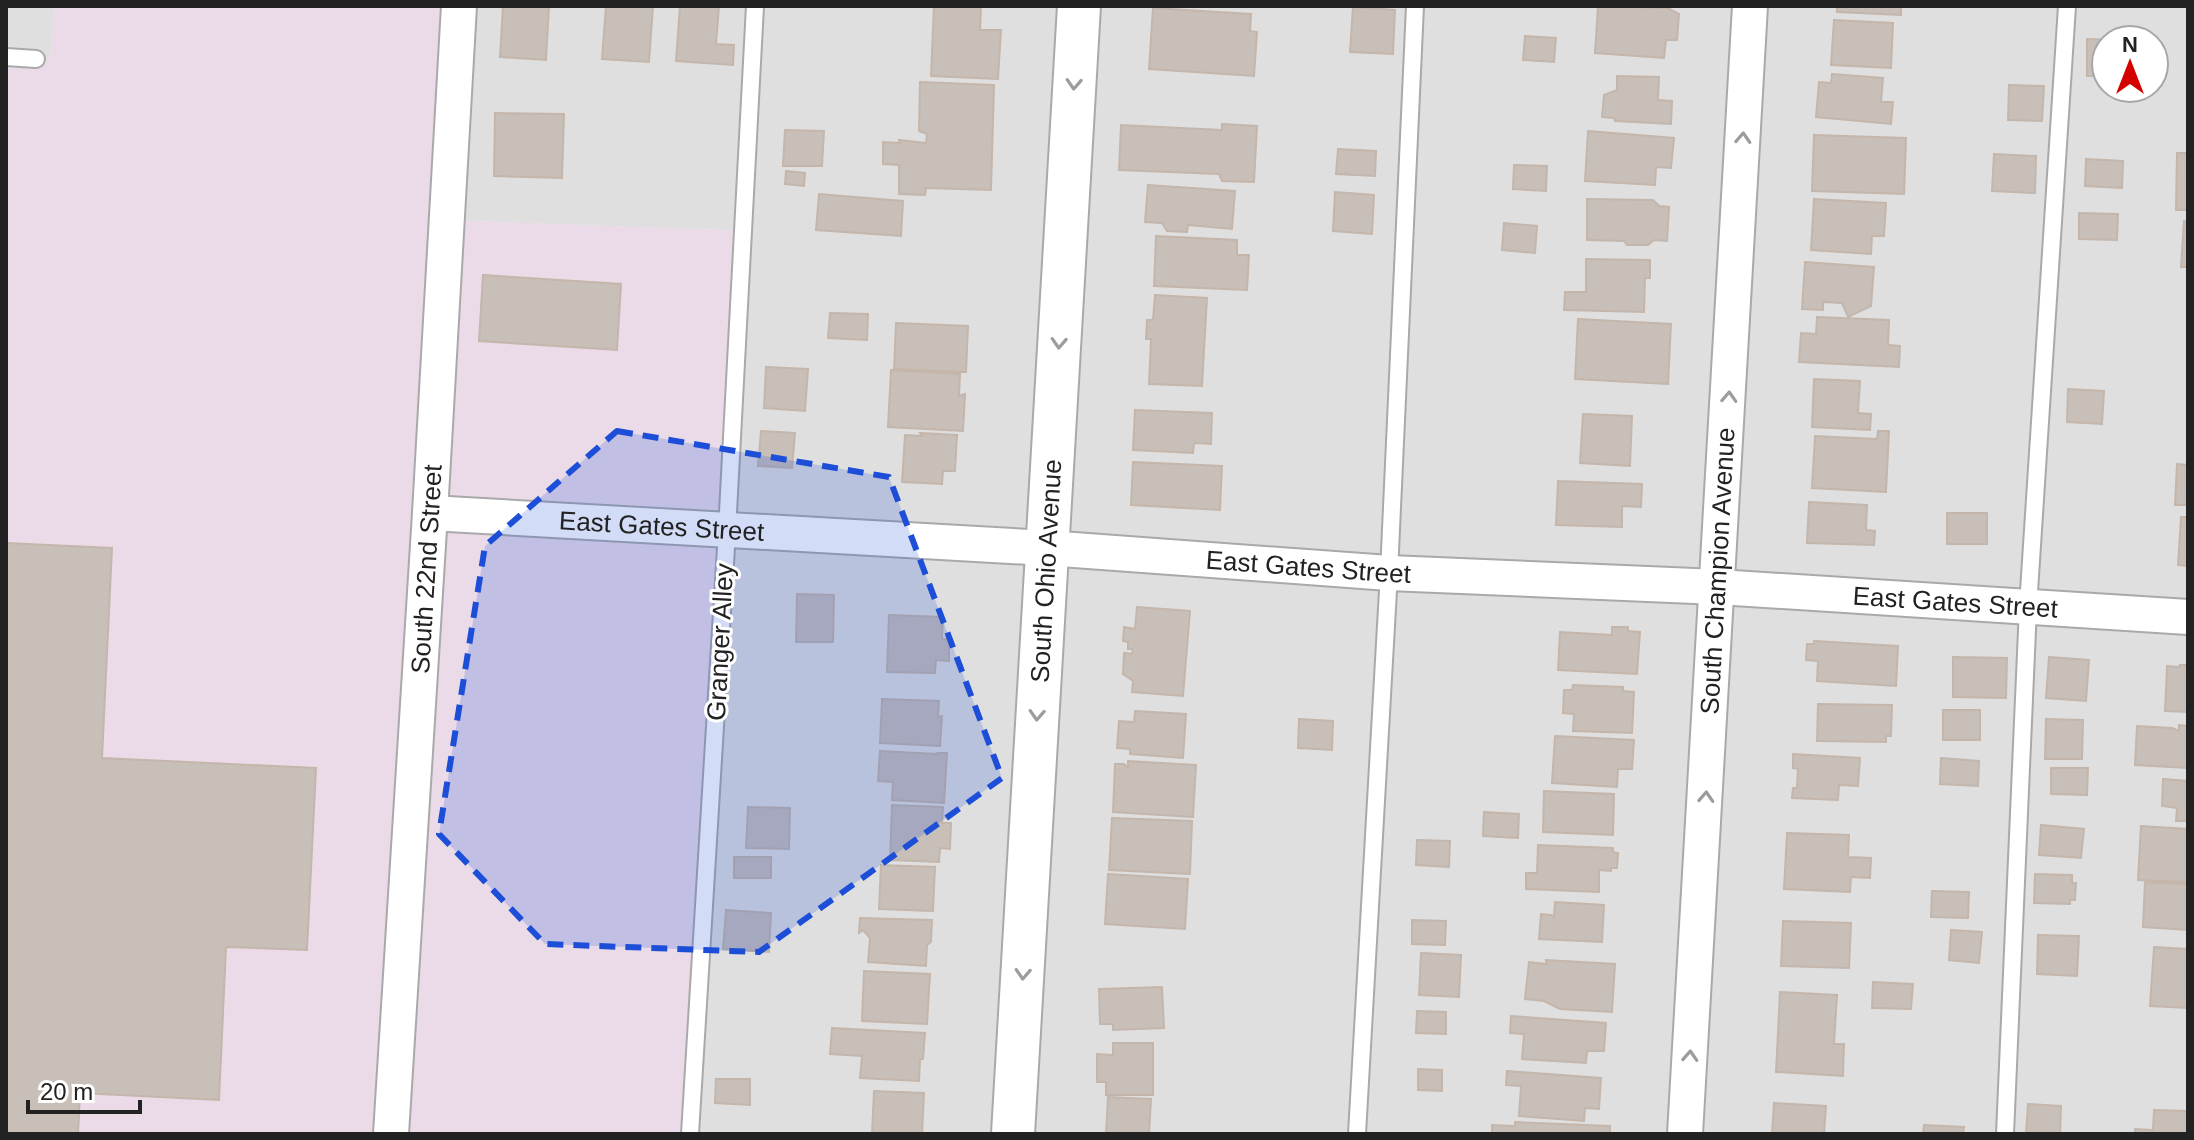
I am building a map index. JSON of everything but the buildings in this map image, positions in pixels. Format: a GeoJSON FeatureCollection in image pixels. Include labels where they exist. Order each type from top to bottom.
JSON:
{"type":"FeatureCollection","features":[{"type":"Feature","properties":{"kind":"street","name":"South 22nd Street"},"geometry":{"type":"LineString","coordinates":[[391,1134],[459,6]]}},
{"type":"Feature","properties":{"kind":"street","name":"South Ohio Avenue"},"geometry":{"type":"LineString","coordinates":[[1013,1134],[1079,6]]}},
{"type":"Feature","properties":{"kind":"street","name":"South Champion Avenue"},"geometry":{"type":"LineString","coordinates":[[1685,1134],[1750,6]]}},
{"type":"Feature","properties":{"kind":"street","name":"East Gates Street"},"geometry":{"type":"LineString","coordinates":[[430,513],[1047,548],[1389,573],[1718,587],[2188,617]]}},
{"type":"Feature","properties":{"kind":"lane","name":"Granger Alley"},"geometry":{"type":"LineString","coordinates":[[690,1134],[755,6]]}},
{"type":"Feature","properties":{"kind":"lane"},"geometry":{"type":"LineString","coordinates":[[1357,1134],[1389,573],[1415,6]]}},
{"type":"Feature","properties":{"kind":"lane"},"geometry":{"type":"LineString","coordinates":[[2005,1134],[2028,607],[2067,6]]}},
{"type":"Feature","properties":{"kind":"lane"},"geometry":{"type":"LineString","coordinates":[[6,57],[36,59]]}},
{"type":"Feature","properties":{"kind":"highlighted area"},"geometry":{"type":"Polygon","coordinates":[[[617,431],[889,477],[1002,778],[759,952],[545,944],[439,834],[485,546],[617,431]]]}},
{"type":"Feature","properties":{"kind":"shaded area"},"geometry":{"type":"Polygon","coordinates":[[[6,6],[55,6],[50,58],[6,56],[6,6]]]}},
{"type":"Feature","properties":{"kind":"shaded area"},"geometry":{"type":"Polygon","coordinates":[[[55,6],[456,6],[443,220],[748,231],[693,1134],[6,1134],[6,56],[50,58],[55,6]]]}},
{"type":"Feature","properties":{"kind":"shaded area"},"geometry":{"type":"Polygon","coordinates":[[[456,6],[2188,6],[2188,1134],[693,1134],[747,231],[442,220],[456,6]]]}}]}
